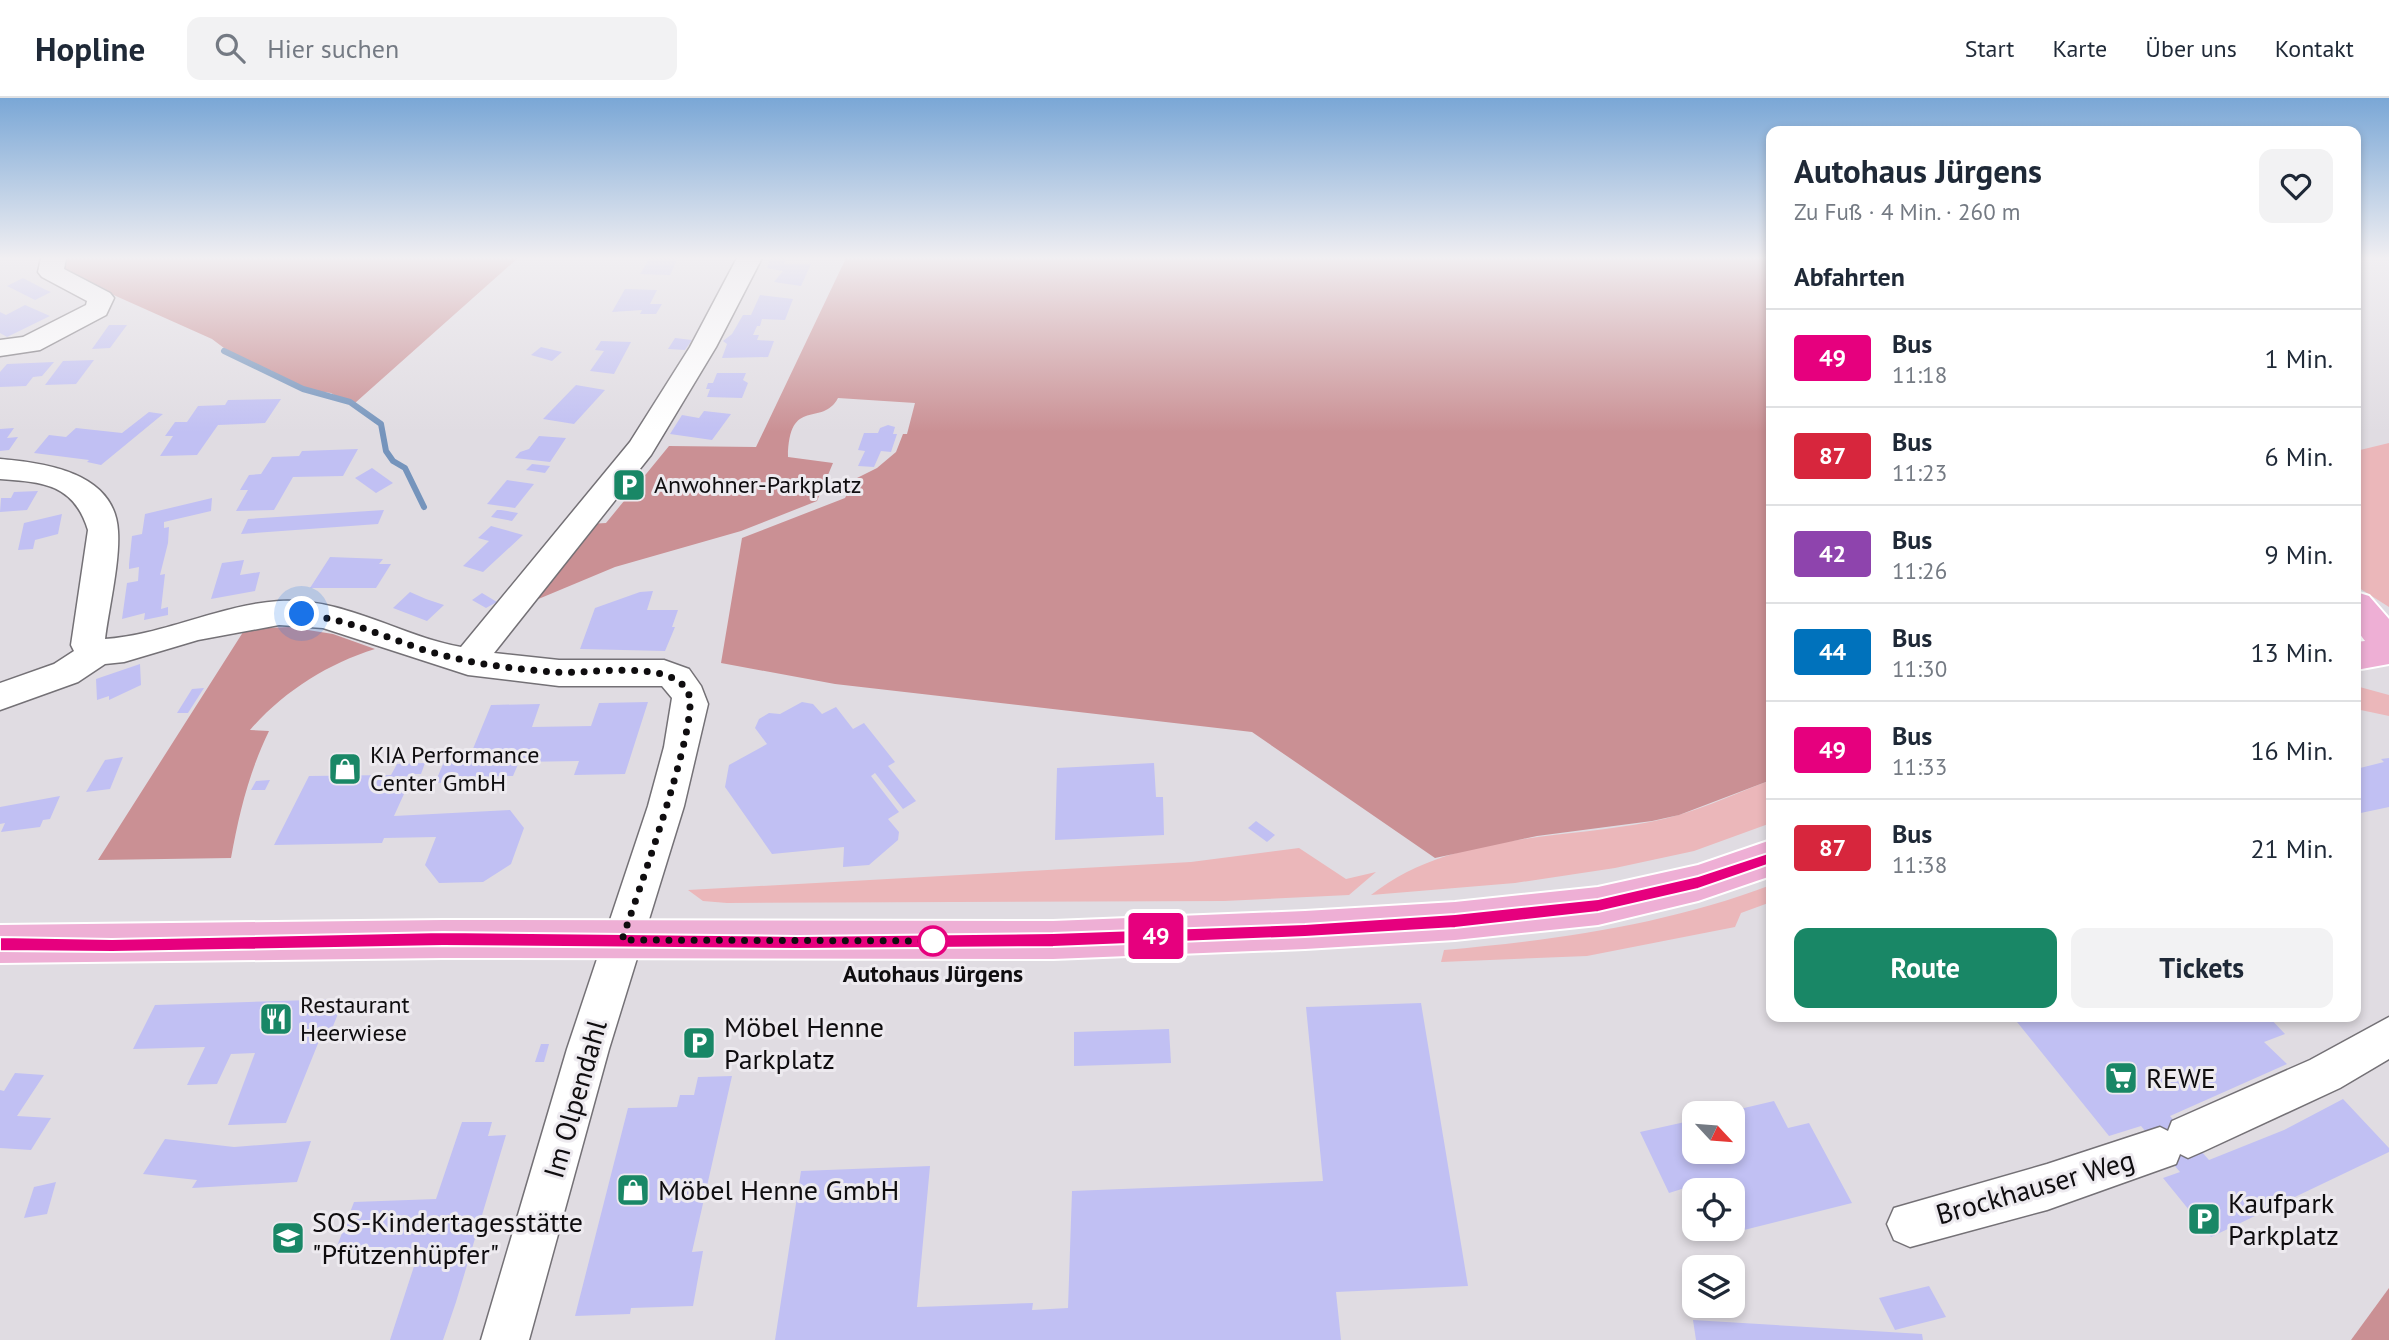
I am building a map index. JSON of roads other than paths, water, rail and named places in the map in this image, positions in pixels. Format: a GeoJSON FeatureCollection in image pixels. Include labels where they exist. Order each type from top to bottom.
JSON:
{"type":"FeatureCollection","features":[{"type":"Feature","properties":{"kind":"main road"},"geometry":{"type":"LineString","coordinates":[[2361,611],[2389,644]]}},
{"type":"Feature","properties":{"kind":"main road"},"geometry":{"type":"LineString","coordinates":[[2361,655],[2389,650]]}},
{"type":"Feature","properties":{"kind":"main road"},"geometry":{"type":"LineString","coordinates":[[0,944],[1053,940],[1455,921],[1598,906],[1698,883],[1766,860]]}},
{"type":"Feature","properties":{"kind":"street"},"geometry":{"type":"LineString","coordinates":[[0,348],[30,344],[84,316]]}},
{"type":"Feature","properties":{"kind":"street"},"geometry":{"type":"LineString","coordinates":[[468,662],[640,447],[719,316]]}},
{"type":"Feature","properties":{"kind":"street"},"geometry":{"type":"LineString","coordinates":[[0,470],[45,473],[66,482],[90,497],[100,512],[103,530],[88,645],[98,652],[66,673],[0,697]]}},
{"type":"Feature","properties":{"kind":"street","name":"Im Olpendahl"},"geometry":{"type":"LineString","coordinates":[[98,652],[124,650],[229,621],[279,613],[302,614],[347,622],[468,662],[559,673],[664,673],[677,678],[686,688],[691,704],[666,806],[622,940],[505,1340]]}},
{"type":"Feature","properties":{"kind":"street","name":"Brockhauser Weg"},"geometry":{"type":"LineString","coordinates":[[1910,1224],[2047,1187],[2174,1142],[2325,1074],[2389,1036]]}},
{"type":"Feature","properties":{"kind":"waterway"},"geometry":{"type":"LineString","coordinates":[[224,351],[303,389],[350,402],[381,424],[386,451],[393,461],[405,468],[424,507]]}},
{"type":"Feature","properties":{"kind":"place","name":"Anwohner-Parkplatz"},"geometry":{"type":"Point","coordinates":[629,485]}},
{"type":"Feature","properties":{"kind":"place","name":"KIA Performance Center GmbH"},"geometry":{"type":"Point","coordinates":[345,769]}},
{"type":"Feature","properties":{"kind":"place","name":"Autohaus Jürgens"},"geometry":{"type":"Point","coordinates":[933,941]}},
{"type":"Feature","properties":{"kind":"place","name":"Restaurant Heerwiese"},"geometry":{"type":"Point","coordinates":[276,1019]}},
{"type":"Feature","properties":{"kind":"place","name":"Möbel Henne Parkplatz"},"geometry":{"type":"Point","coordinates":[699,1043]}},
{"type":"Feature","properties":{"kind":"place","name":"REWE"},"geometry":{"type":"Point","coordinates":[2121,1078]}},
{"type":"Feature","properties":{"kind":"place","name":"Möbel Henne GmbH"},"geometry":{"type":"Point","coordinates":[633,1190]}},
{"type":"Feature","properties":{"kind":"place","name":"Kaufpark Parkplatz"},"geometry":{"type":"Point","coordinates":[2204,1219]}},
{"type":"Feature","properties":{"kind":"place","name":"SOS-Kindertagesstätte \"Pfützenhüpfer\""},"geometry":{"type":"Point","coordinates":[288,1238]}}]}
